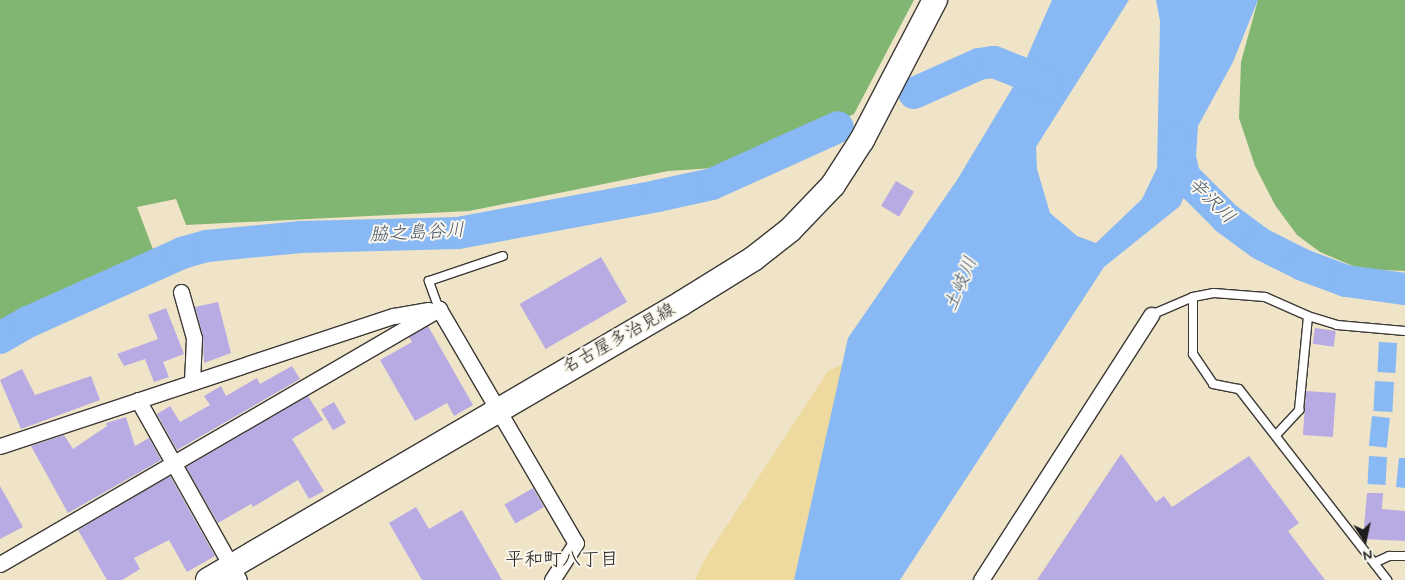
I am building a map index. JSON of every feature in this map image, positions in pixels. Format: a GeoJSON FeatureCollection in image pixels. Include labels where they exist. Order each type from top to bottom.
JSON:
{"type":"FeatureCollection","features":[{"type":"Feature","properties":{"kind":"main road","name":"名古屋多治見線"},"geometry":{"type":"LineString","coordinates":[[208,580],[235,573],[498,407],[714,284],[753,259],[790,230],[833,186],[857,147],[935,0]]}},
{"type":"Feature","properties":{"kind":"street"},"geometry":{"type":"LineString","coordinates":[[182,292],[194,338],[192,382]]}},
{"type":"Feature","properties":{"kind":"street"},"geometry":{"type":"LineString","coordinates":[[439,308],[576,543],[552,580]]}},
{"type":"Feature","properties":{"kind":"street"},"geometry":{"type":"LineString","coordinates":[[0,446],[394,316],[439,308]]}},
{"type":"Feature","properties":{"kind":"street"},"geometry":{"type":"LineString","coordinates":[[0,564],[439,308]]}},
{"type":"Feature","properties":{"kind":"street"},"geometry":{"type":"LineString","coordinates":[[981,580],[1151,315]]}},
{"type":"Feature","properties":{"kind":"street"},"geometry":{"type":"LineString","coordinates":[[138,400],[235,573]]}},
{"type":"Feature","properties":{"kind":"lane"},"geometry":{"type":"LineString","coordinates":[[439,308],[429,281],[503,256]]}},
{"type":"Feature","properties":{"kind":"lane"},"geometry":{"type":"LineString","coordinates":[[1151,315],[1193,297],[1214,292],[1265,297],[1308,316],[1337,325],[1405,331]]}},
{"type":"Feature","properties":{"kind":"lane"},"geometry":{"type":"LineString","coordinates":[[1193,297],[1193,354],[1212,384],[1239,389],[1277,434],[1387,580]]}},
{"type":"Feature","properties":{"kind":"lane"},"geometry":{"type":"LineString","coordinates":[[1277,434],[1299,410],[1308,316]]}},
{"type":"Feature","properties":{"kind":"lane"},"geometry":{"type":"LineString","coordinates":[[1374,563],[1389,556],[1405,556]]}},
{"type":"Feature","properties":{"kind":"green space"},"geometry":{"type":"Polygon","coordinates":[[[0,0],[914,0],[854,114],[743,166],[668,171],[469,211],[186,225],[176,199],[137,207],[154,252],[0,326],[0,0]]]}},
{"type":"Feature","properties":{"kind":"green space"},"geometry":{"type":"Polygon","coordinates":[[[1258,0],[1405,0],[1405,271],[1360,269],[1320,252],[1297,235],[1275,205],[1255,166],[1239,118],[1241,62],[1258,0]]]}},
{"type":"Feature","properties":{"kind":"sand"},"geometry":{"type":"Polygon","coordinates":[[[843,364],[794,580],[695,580],[705,559],[828,371],[843,364]]]}},
{"type":"Feature","properties":{"kind":"water","name":"土岐川"},"geometry":{"type":"Polygon","coordinates":[[[1052,0],[1129,0],[1036,147],[1037,169],[1050,213],[1077,236],[1096,243],[1142,199],[1157,168],[1160,21],[1156,0],[1258,0],[1233,62],[1198,126],[1195,171],[1180,206],[1104,267],[900,580],[794,580],[848,338],[957,180],[1016,82],[1052,0]]]}},
{"type":"Feature","properties":{"kind":"water"},"geometry":{"type":"Polygon","coordinates":[[[1379,342],[1397,343],[1395,373],[1377,372],[1379,342]]]}},
{"type":"Feature","properties":{"kind":"water"},"geometry":{"type":"Polygon","coordinates":[[[1375,381],[1394,382],[1392,412],[1373,411],[1375,381]]]}},
{"type":"Feature","properties":{"kind":"water"},"geometry":{"type":"Polygon","coordinates":[[[1372,416],[1390,418],[1387,448],[1369,446],[1372,416]]]}},
{"type":"Feature","properties":{"kind":"water"},"geometry":{"type":"Polygon","coordinates":[[[1369,456],[1387,457],[1386,485],[1368,484],[1369,456]]]}},
{"type":"Feature","properties":{"kind":"water"},"geometry":{"type":"Polygon","coordinates":[[[1399,458],[1405,458],[1405,488],[1396,487],[1399,458]]]}},
{"type":"Feature","properties":{"kind":"building"},"geometry":{"type":"Polygon","coordinates":[[[896,181],[914,192],[899,217],[881,206],[896,181]]]}},
{"type":"Feature","properties":{"kind":"building"},"geometry":{"type":"Polygon","coordinates":[[[601,257],[627,302],[546,349],[520,304],[601,257]]]}},
{"type":"Feature","properties":{"kind":"building"},"geometry":{"type":"Polygon","coordinates":[[[218,302],[231,353],[204,363],[203,336],[195,307],[218,302]]]}},
{"type":"Feature","properties":{"kind":"building"},"geometry":{"type":"Polygon","coordinates":[[[166,308],[184,354],[163,362],[169,377],[154,382],[145,359],[124,366],[117,354],[158,339],[148,315],[166,308]]]}},
{"type":"Feature","properties":{"kind":"building"},"geometry":{"type":"Polygon","coordinates":[[[428,326],[473,405],[454,416],[447,403],[415,421],[380,360],[412,342],[409,337],[428,326]]]}},
{"type":"Feature","properties":{"kind":"building"},"geometry":{"type":"Polygon","coordinates":[[[1315,328],[1336,331],[1334,347],[1313,344],[1315,328]]]}},
{"type":"Feature","properties":{"kind":"building"},"geometry":{"type":"Polygon","coordinates":[[[292,366],[300,379],[177,450],[157,414],[170,406],[180,422],[210,405],[204,396],[221,386],[226,396],[257,378],[260,384],[292,366]]]}},
{"type":"Feature","properties":{"kind":"building"},"geometry":{"type":"Polygon","coordinates":[[[22,369],[35,395],[91,376],[100,400],[21,429],[0,380],[22,369]]]}},
{"type":"Feature","properties":{"kind":"building"},"geometry":{"type":"Polygon","coordinates":[[[1306,391],[1336,393],[1333,437],[1303,435],[1306,391]]]}},
{"type":"Feature","properties":{"kind":"building"},"geometry":{"type":"Polygon","coordinates":[[[308,396],[323,420],[292,439],[324,491],[309,499],[298,480],[253,507],[251,504],[218,523],[186,467],[308,396]]]}},
{"type":"Feature","properties":{"kind":"building"},"geometry":{"type":"Polygon","coordinates":[[[334,402],[346,423],[333,430],[321,410],[334,402]]]}},
{"type":"Feature","properties":{"kind":"building"},"geometry":{"type":"Polygon","coordinates":[[[126,417],[135,446],[149,438],[161,460],[68,513],[31,446],[64,435],[73,449],[107,426],[106,423],[126,417]]]}},
{"type":"Feature","properties":{"kind":"building"},"geometry":{"type":"Polygon","coordinates":[[[1121,454],[1156,502],[1164,496],[1172,507],[1249,456],[1299,523],[1288,531],[1325,580],[1037,580],[1121,454]]]}},
{"type":"Feature","properties":{"kind":"building"},"geometry":{"type":"Polygon","coordinates":[[[170,476],[215,556],[187,572],[169,540],[134,558],[140,569],[122,580],[107,580],[78,530],[170,476]]]}},
{"type":"Feature","properties":{"kind":"building"},"geometry":{"type":"Polygon","coordinates":[[[0,486],[23,527],[0,539],[0,486]]]}},
{"type":"Feature","properties":{"kind":"building"},"geometry":{"type":"Polygon","coordinates":[[[533,488],[544,507],[515,524],[504,504],[533,488]]]}},
{"type":"Feature","properties":{"kind":"building"},"geometry":{"type":"Polygon","coordinates":[[[1367,493],[1383,493],[1382,509],[1405,511],[1405,541],[1363,539],[1367,493]]]}},
{"type":"Feature","properties":{"kind":"building"},"geometry":{"type":"Polygon","coordinates":[[[416,507],[429,529],[462,510],[502,580],[422,580],[389,523],[416,507]]]}},
{"type":"Feature","properties":{"kind":"waterway","name":"脇之島谷川"},"geometry":{"type":"LineString","coordinates":[[914,93],[979,64],[994,62],[1047,83]]}},
{"type":"Feature","properties":{"kind":"waterway","name":"脇之島谷川"},"geometry":{"type":"LineString","coordinates":[[0,338],[28,322],[182,253],[207,246],[301,237],[458,233],[657,196],[712,184],[838,127]]}},
{"type":"Feature","properties":{"kind":"waterway","name":"辛沢川"},"geometry":{"type":"LineString","coordinates":[[1176,142],[1185,177],[1227,219],[1261,244],[1303,265],[1346,281],[1405,289]]}},
{"type":"Feature","properties":{"kind":"district","name":"平和町八丁目"},"geometry":{"type":"Point","coordinates":[562,560]}}]}
